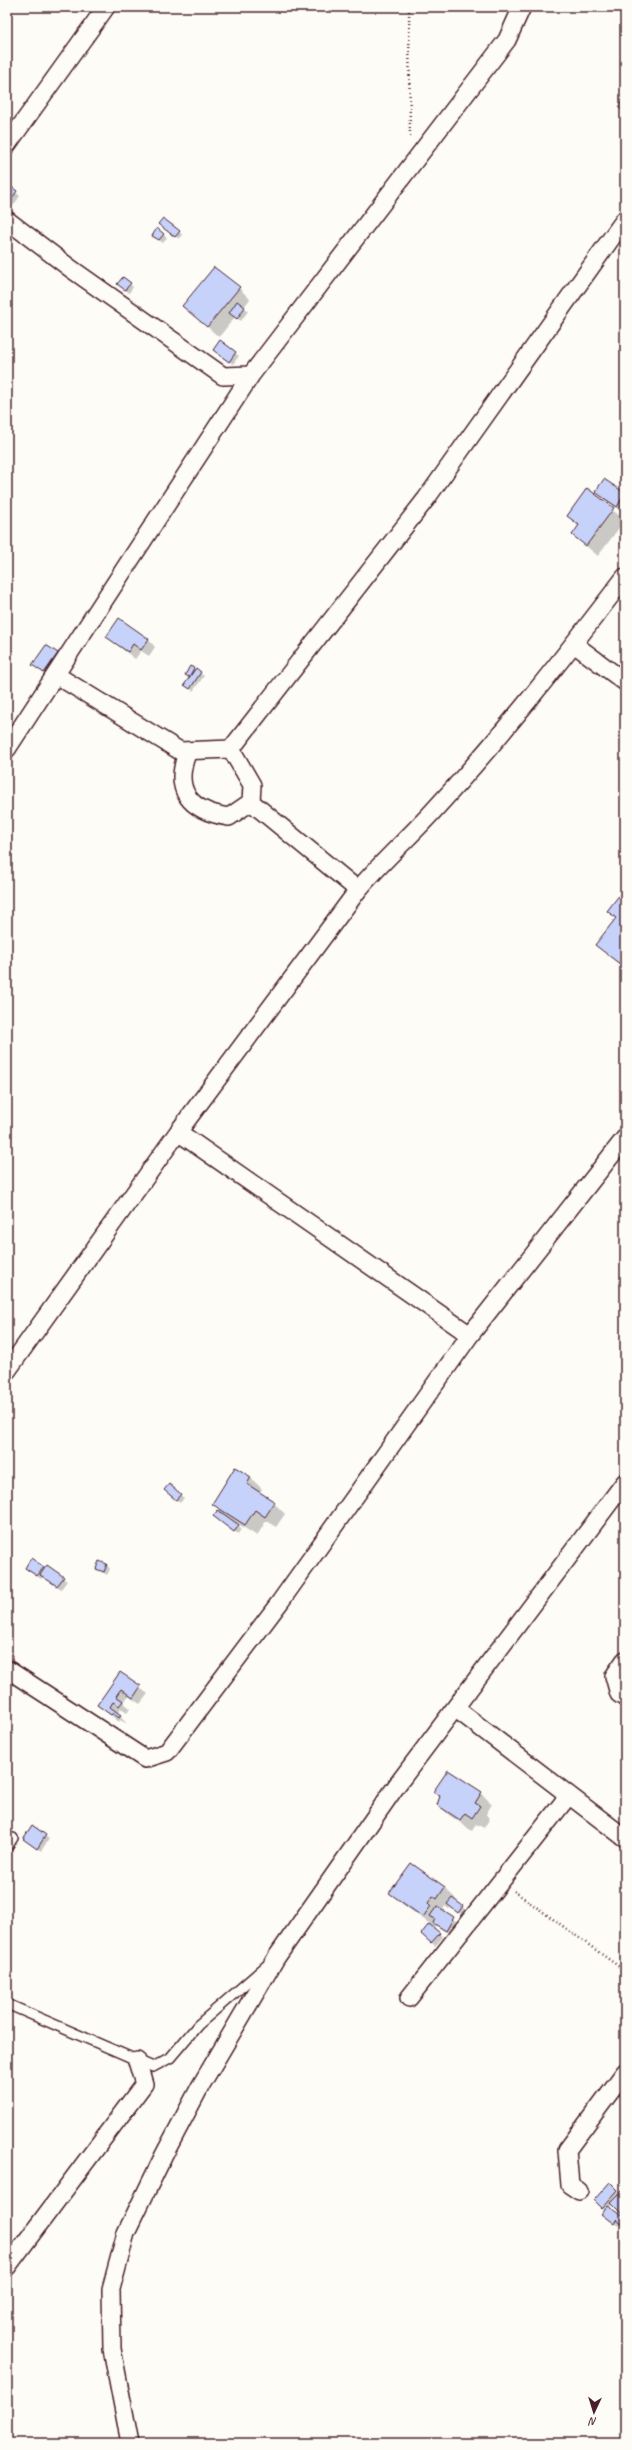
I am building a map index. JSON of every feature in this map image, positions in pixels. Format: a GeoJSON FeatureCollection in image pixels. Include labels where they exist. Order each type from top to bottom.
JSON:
{"type":"FeatureCollection","features":[{"type":"Feature","properties":{"kind":"street"},"geometry":{"type":"LineString","coordinates":[[7,145],[106,7]]}},
{"type":"Feature","properties":{"kind":"street"},"geometry":{"type":"LineString","coordinates":[[7,749],[251,375],[507,40],[522,7]]}},
{"type":"Feature","properties":{"kind":"street"},"geometry":{"type":"LineString","coordinates":[[56,675],[180,751],[231,749],[426,499],[625,219]]}},
{"type":"Feature","properties":{"kind":"street"},"geometry":{"type":"LineString","coordinates":[[7,220],[70,268],[223,376],[251,375]]}},
{"type":"Feature","properties":{"kind":"street"},"geometry":{"type":"LineString","coordinates":[[7,1371],[178,1132],[358,890],[380,864],[435,810],[550,675],[625,577]]}},
{"type":"Feature","properties":{"kind":"street"},"geometry":{"type":"LineString","coordinates":[[574,644],[625,682]]}},
{"type":"Feature","properties":{"kind":"street"},"geometry":{"type":"LineString","coordinates":[[188,751],[181,766],[181,786],[194,804],[210,814],[229,817],[250,802],[252,785],[231,749]]}},
{"type":"Feature","properties":{"kind":"street"},"geometry":{"type":"LineString","coordinates":[[250,802],[358,890]]}},
{"type":"Feature","properties":{"kind":"street"},"geometry":{"type":"LineString","coordinates":[[178,1132],[470,1335]]}},
{"type":"Feature","properties":{"kind":"street"},"geometry":{"type":"LineString","coordinates":[[7,1669],[145,1759],[167,1752],[280,1602],[470,1335],[625,1138]]}},
{"type":"Feature","properties":{"kind":"street"},"geometry":{"type":"LineString","coordinates":[[130,2443],[112,2342],[111,2289],[126,2233],[201,2085],[276,1958],[397,1785],[625,1482]]}},
{"type":"Feature","properties":{"kind":"street"},"geometry":{"type":"LineString","coordinates":[[625,1660],[614,1676],[619,1694],[625,1698]]}},
{"type":"Feature","properties":{"kind":"street"},"geometry":{"type":"LineString","coordinates":[[455,1708],[625,1838]]}},
{"type":"Feature","properties":{"kind":"street"},"geometry":{"type":"LineString","coordinates":[[409,1998],[569,1795]]}},
{"type":"Feature","properties":{"kind":"street"},"geometry":{"type":"LineString","coordinates":[[7,2267],[144,2084],[137,2061]]}},
{"type":"Feature","properties":{"kind":"street"},"geometry":{"type":"LineString","coordinates":[[579,2191],[570,2185],[567,2150],[625,2072]]}},
{"type":"Feature","properties":{"kind":"lane"},"geometry":{"type":"LineString","coordinates":[[7,1847],[13,1838]]}},
{"type":"Feature","properties":{"kind":"lane"},"geometry":{"type":"LineString","coordinates":[[7,2004],[153,2067],[170,2058],[198,2024],[276,1958]]}},
{"type":"Feature","properties":{"kind":"path"},"geometry":{"type":"LineString","coordinates":[[409,7],[410,165]]}},
{"type":"Feature","properties":{"kind":"path"},"geometry":{"type":"LineString","coordinates":[[501,1881],[625,1971]]}},
{"type":"Feature","properties":{"kind":"building"},"geometry":{"type":"Polygon","coordinates":[[[625,99],[625,112],[618,107],[625,99]]]}},
{"type":"Feature","properties":{"kind":"building"},"geometry":{"type":"Polygon","coordinates":[[[8,184],[17,191],[9,203],[7,201],[8,184]]]}},
{"type":"Feature","properties":{"kind":"building"},"geometry":{"type":"Polygon","coordinates":[[[163,218],[180,231],[175,237],[158,224],[163,218]]]}},
{"type":"Feature","properties":{"kind":"building"},"geometry":{"type":"Polygon","coordinates":[[[157,228],[164,234],[159,240],[152,236],[157,228]]]}},
{"type":"Feature","properties":{"kind":"building"},"geometry":{"type":"Polygon","coordinates":[[[214,267],[240,287],[207,327],[182,306],[214,267]]]}},
{"type":"Feature","properties":{"kind":"building"},"geometry":{"type":"Polygon","coordinates":[[[123,277],[131,283],[125,290],[117,284],[123,277]]]}},
{"type":"Feature","properties":{"kind":"building"},"geometry":{"type":"Polygon","coordinates":[[[237,301],[245,307],[237,319],[229,313],[237,301]]]}},
{"type":"Feature","properties":{"kind":"building"},"geometry":{"type":"Polygon","coordinates":[[[220,340],[236,352],[229,362],[213,350],[220,340]]]}},
{"type":"Feature","properties":{"kind":"building"},"geometry":{"type":"Polygon","coordinates":[[[604,479],[625,493],[617,507],[595,492],[604,479]]]}},
{"type":"Feature","properties":{"kind":"building"},"geometry":{"type":"Polygon","coordinates":[[[587,488],[614,508],[586,546],[572,535],[579,525],[567,516],[587,488]]]}},
{"type":"Feature","properties":{"kind":"building"},"geometry":{"type":"Polygon","coordinates":[[[119,618],[149,639],[141,650],[133,644],[128,652],[106,637],[119,618]]]}},
{"type":"Feature","properties":{"kind":"building"},"geometry":{"type":"Polygon","coordinates":[[[46,645],[58,653],[44,673],[32,665],[46,645]]]}},
{"type":"Feature","properties":{"kind":"building"},"geometry":{"type":"Polygon","coordinates":[[[190,666],[194,668],[189,677],[185,675],[190,666]]]}},
{"type":"Feature","properties":{"kind":"building"},"geometry":{"type":"Polygon","coordinates":[[[196,668],[201,672],[190,689],[184,685],[196,668]]]}},
{"type":"Feature","properties":{"kind":"building"},"geometry":{"type":"Polygon","coordinates":[[[624,889],[625,968],[595,945],[616,918],[607,911],[624,889]]]}},
{"type":"Feature","properties":{"kind":"building"},"geometry":{"type":"Polygon","coordinates":[[[235,1467],[251,1477],[247,1484],[275,1502],[265,1517],[255,1510],[245,1525],[212,1504],[235,1467]]]}},
{"type":"Feature","properties":{"kind":"building"},"geometry":{"type":"Polygon","coordinates":[[[169,1484],[181,1494],[176,1500],[164,1490],[169,1484]]]}},
{"type":"Feature","properties":{"kind":"building"},"geometry":{"type":"Polygon","coordinates":[[[218,1510],[239,1525],[234,1532],[213,1516],[218,1510]]]}},
{"type":"Feature","properties":{"kind":"building"},"geometry":{"type":"Polygon","coordinates":[[[31,1558],[44,1567],[37,1576],[25,1568],[31,1558]]]}},
{"type":"Feature","properties":{"kind":"building"},"geometry":{"type":"Polygon","coordinates":[[[99,1561],[107,1564],[104,1572],[96,1569],[99,1561]]]}},
{"type":"Feature","properties":{"kind":"building"},"geometry":{"type":"Polygon","coordinates":[[[47,1565],[64,1577],[57,1586],[40,1575],[47,1565]]]}},
{"type":"Feature","properties":{"kind":"building"},"geometry":{"type":"Polygon","coordinates":[[[120,1672],[141,1686],[133,1698],[121,1689],[116,1696],[123,1701],[119,1706],[113,1702],[110,1707],[121,1715],[119,1718],[113,1713],[111,1715],[97,1705],[120,1672]]]}},
{"type":"Feature","properties":{"kind":"building"},"geometry":{"type":"Polygon","coordinates":[[[448,1770],[482,1792],[475,1803],[480,1806],[472,1818],[465,1813],[460,1820],[437,1805],[440,1796],[433,1792],[448,1770]]]}},
{"type":"Feature","properties":{"kind":"building"},"geometry":{"type":"Polygon","coordinates":[[[32,1825],[46,1835],[37,1849],[23,1839],[32,1825]]]}},
{"type":"Feature","properties":{"kind":"building"},"geometry":{"type":"Polygon","coordinates":[[[411,1863],[445,1887],[437,1899],[433,1896],[428,1903],[431,1906],[423,1917],[389,1893],[411,1863]]]}},
{"type":"Feature","properties":{"kind":"building"},"geometry":{"type":"Polygon","coordinates":[[[452,1898],[463,1906],[458,1913],[447,1904],[452,1898]]]}},
{"type":"Feature","properties":{"kind":"building"},"geometry":{"type":"Polygon","coordinates":[[[437,1906],[454,1917],[446,1931],[433,1923],[435,1919],[430,1916],[437,1906]]]}},
{"type":"Feature","properties":{"kind":"building"},"geometry":{"type":"Polygon","coordinates":[[[429,1924],[440,1933],[431,1943],[421,1934],[429,1924]]]}},
{"type":"Feature","properties":{"kind":"building"},"geometry":{"type":"Polygon","coordinates":[[[610,2182],[618,2190],[602,2208],[594,2200],[610,2182]]]}},
{"type":"Feature","properties":{"kind":"building"},"geometry":{"type":"Polygon","coordinates":[[[624,2189],[625,2190],[625,2216],[611,2202],[624,2189]]]}},
{"type":"Feature","properties":{"kind":"building"},"geometry":{"type":"Polygon","coordinates":[[[608,2205],[625,2218],[624,2227],[616,2220],[614,2224],[601,2214],[608,2205]]]}}]}
